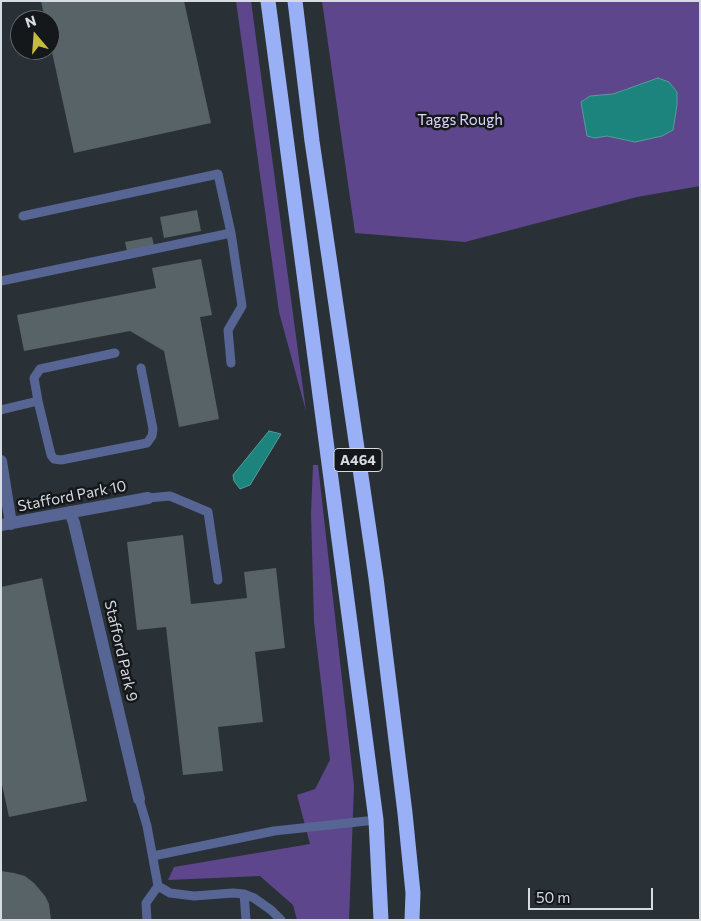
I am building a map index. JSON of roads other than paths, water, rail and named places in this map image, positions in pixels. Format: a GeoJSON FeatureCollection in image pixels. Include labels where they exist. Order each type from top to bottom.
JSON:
{"type":"FeatureCollection","features":[{"type":"Feature","properties":{"kind":"highway","name":"A464"},"geometry":{"type":"LineString","coordinates":[[268,1],[376,820],[381,920]]}},
{"type":"Feature","properties":{"kind":"highway","name":"A464"},"geometry":{"type":"LineString","coordinates":[[295,1],[312,141],[378,598],[406,813],[413,893],[412,920]]}},
{"type":"Feature","properties":{"kind":"street"},"geometry":{"type":"LineString","coordinates":[[1,461],[6,524]]}},
{"type":"Feature","properties":{"kind":"street","name":"Stafford Park 10"},"geometry":{"type":"LineString","coordinates":[[6,524],[148,498]]}},
{"type":"Feature","properties":{"kind":"street","name":"Stafford Park 9"},"geometry":{"type":"LineString","coordinates":[[70,512],[139,799]]}},
{"type":"Feature","properties":{"kind":"lane"},"geometry":{"type":"LineString","coordinates":[[23,216],[218,174],[231,233],[242,306],[228,330],[231,363]]}},
{"type":"Feature","properties":{"kind":"lane"},"geometry":{"type":"LineString","coordinates":[[1,281],[231,233]]}},
{"type":"Feature","properties":{"kind":"lane"},"geometry":{"type":"LineString","coordinates":[[115,353],[40,369],[34,378],[50,455],[54,459],[61,460],[146,443],[152,436],[153,429],[140,368]]}},
{"type":"Feature","properties":{"kind":"lane"},"geometry":{"type":"LineString","coordinates":[[1,410],[38,401]]}},
{"type":"Feature","properties":{"kind":"lane"},"geometry":{"type":"LineString","coordinates":[[148,498],[170,496],[208,512],[218,580]]}},
{"type":"Feature","properties":{"kind":"lane"},"geometry":{"type":"LineString","coordinates":[[139,799],[153,856],[158,886],[146,903],[147,920]]}},
{"type":"Feature","properties":{"kind":"lane"},"geometry":{"type":"LineString","coordinates":[[153,856],[274,831],[376,820]]}},
{"type":"Feature","properties":{"kind":"lane"},"geometry":{"type":"LineString","coordinates":[[158,886],[170,893],[194,896],[244,894],[254,898],[281,920]]}},
{"type":"Feature","properties":{"kind":"lane"},"geometry":{"type":"LineString","coordinates":[[244,894],[246,920]]}},
{"type":"Feature","properties":{"kind":"park label","name":"Taggs Rough"},"geometry":{"type":"Point","coordinates":[460,120]}}]}
